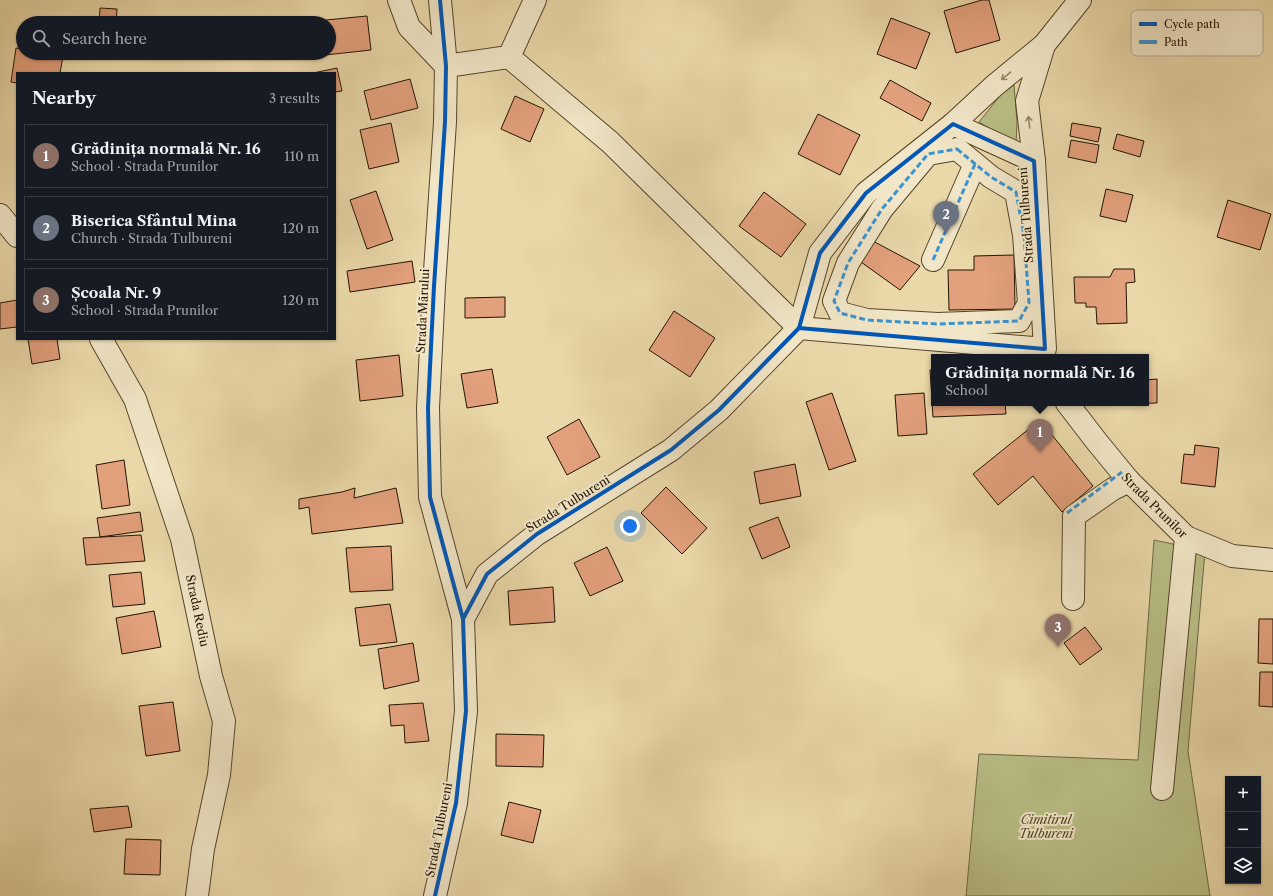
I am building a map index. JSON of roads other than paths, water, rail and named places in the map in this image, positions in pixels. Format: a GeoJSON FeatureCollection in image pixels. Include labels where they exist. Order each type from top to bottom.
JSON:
{"type":"FeatureCollection","features":[{"type":"Feature","properties":{"kind":"street"},"geometry":{"type":"LineString","coordinates":[[399,0],[409,27],[446,66],[509,57],[610,142],[799,328]]}},
{"type":"Feature","properties":{"kind":"street","name":"Strada Mărului"},"geometry":{"type":"LineString","coordinates":[[440,0],[446,66],[445,122],[434,286],[428,416],[430,497],[463,620]]}},
{"type":"Feature","properties":{"kind":"street"},"geometry":{"type":"LineString","coordinates":[[509,57],[535,0]]}},
{"type":"Feature","properties":{"kind":"street","name":"Strada Tulbureni"},"geometry":{"type":"LineString","coordinates":[[436,896],[456,803],[466,712],[463,620],[487,574],[537,534],[671,450],[719,410],[799,328],[820,253],[866,193],[953,124],[994,86],[1044,45],[1080,0]]}},
{"type":"Feature","properties":{"kind":"street","name":"Strada Tulbureni"},"geometry":{"type":"LineString","coordinates":[[799,328],[1046,353],[1034,161],[1027,101],[1044,45]]}},
{"type":"Feature","properties":{"kind":"street","name":"Strada Tulbureni"},"geometry":{"type":"LineString","coordinates":[[953,124],[1034,161]]}},
{"type":"Feature","properties":{"kind":"street"},"geometry":{"type":"LineString","coordinates":[[957,149],[975,164],[1016,192],[1024,235],[1028,303],[1019,321],[938,324],[867,320],[840,313],[834,301],[848,264],[882,209],[928,154],[957,149]]}},
{"type":"Feature","properties":{"kind":"street"},"geometry":{"type":"LineString","coordinates":[[933,260],[975,164]]}},
{"type":"Feature","properties":{"kind":"street"},"geometry":{"type":"LineString","coordinates":[[0,215],[16,235]]}},
{"type":"Feature","properties":{"kind":"street","name":"Strada Rediu"},"geometry":{"type":"LineString","coordinates":[[102,340],[135,399],[182,539],[211,676],[224,721],[219,775],[203,849],[197,896]]}},
{"type":"Feature","properties":{"kind":"street","name":"Strada Prunilor"},"geometry":{"type":"LineString","coordinates":[[1069,406],[1126,476],[1186,537],[1232,556],[1273,560]]}},
{"type":"Feature","properties":{"kind":"street"},"geometry":{"type":"LineString","coordinates":[[1067,513],[1126,476]]}},
{"type":"Feature","properties":{"kind":"street"},"geometry":{"type":"LineString","coordinates":[[1073,599],[1074,516],[1113,489],[1126,476]]}},
{"type":"Feature","properties":{"kind":"street"},"geometry":{"type":"LineString","coordinates":[[1162,789],[1186,537]]}},
{"type":"Feature","properties":{"kind":"place","name":"Biserica Sfântul Mina"},"geometry":{"type":"Point","coordinates":[946,234]}},
{"type":"Feature","properties":{"kind":"place","name":"Grădinița normală Nr. 16"},"geometry":{"type":"Point","coordinates":[1040,452]}},
{"type":"Feature","properties":{"kind":"place","name":"Școala Nr. 9"},"geometry":{"type":"Point","coordinates":[1058,647]}},
{"type":"Feature","properties":{"kind":"park label","name":"Cimitirul Tulbureni"},"geometry":{"type":"Point","coordinates":[1046,827]}}]}
